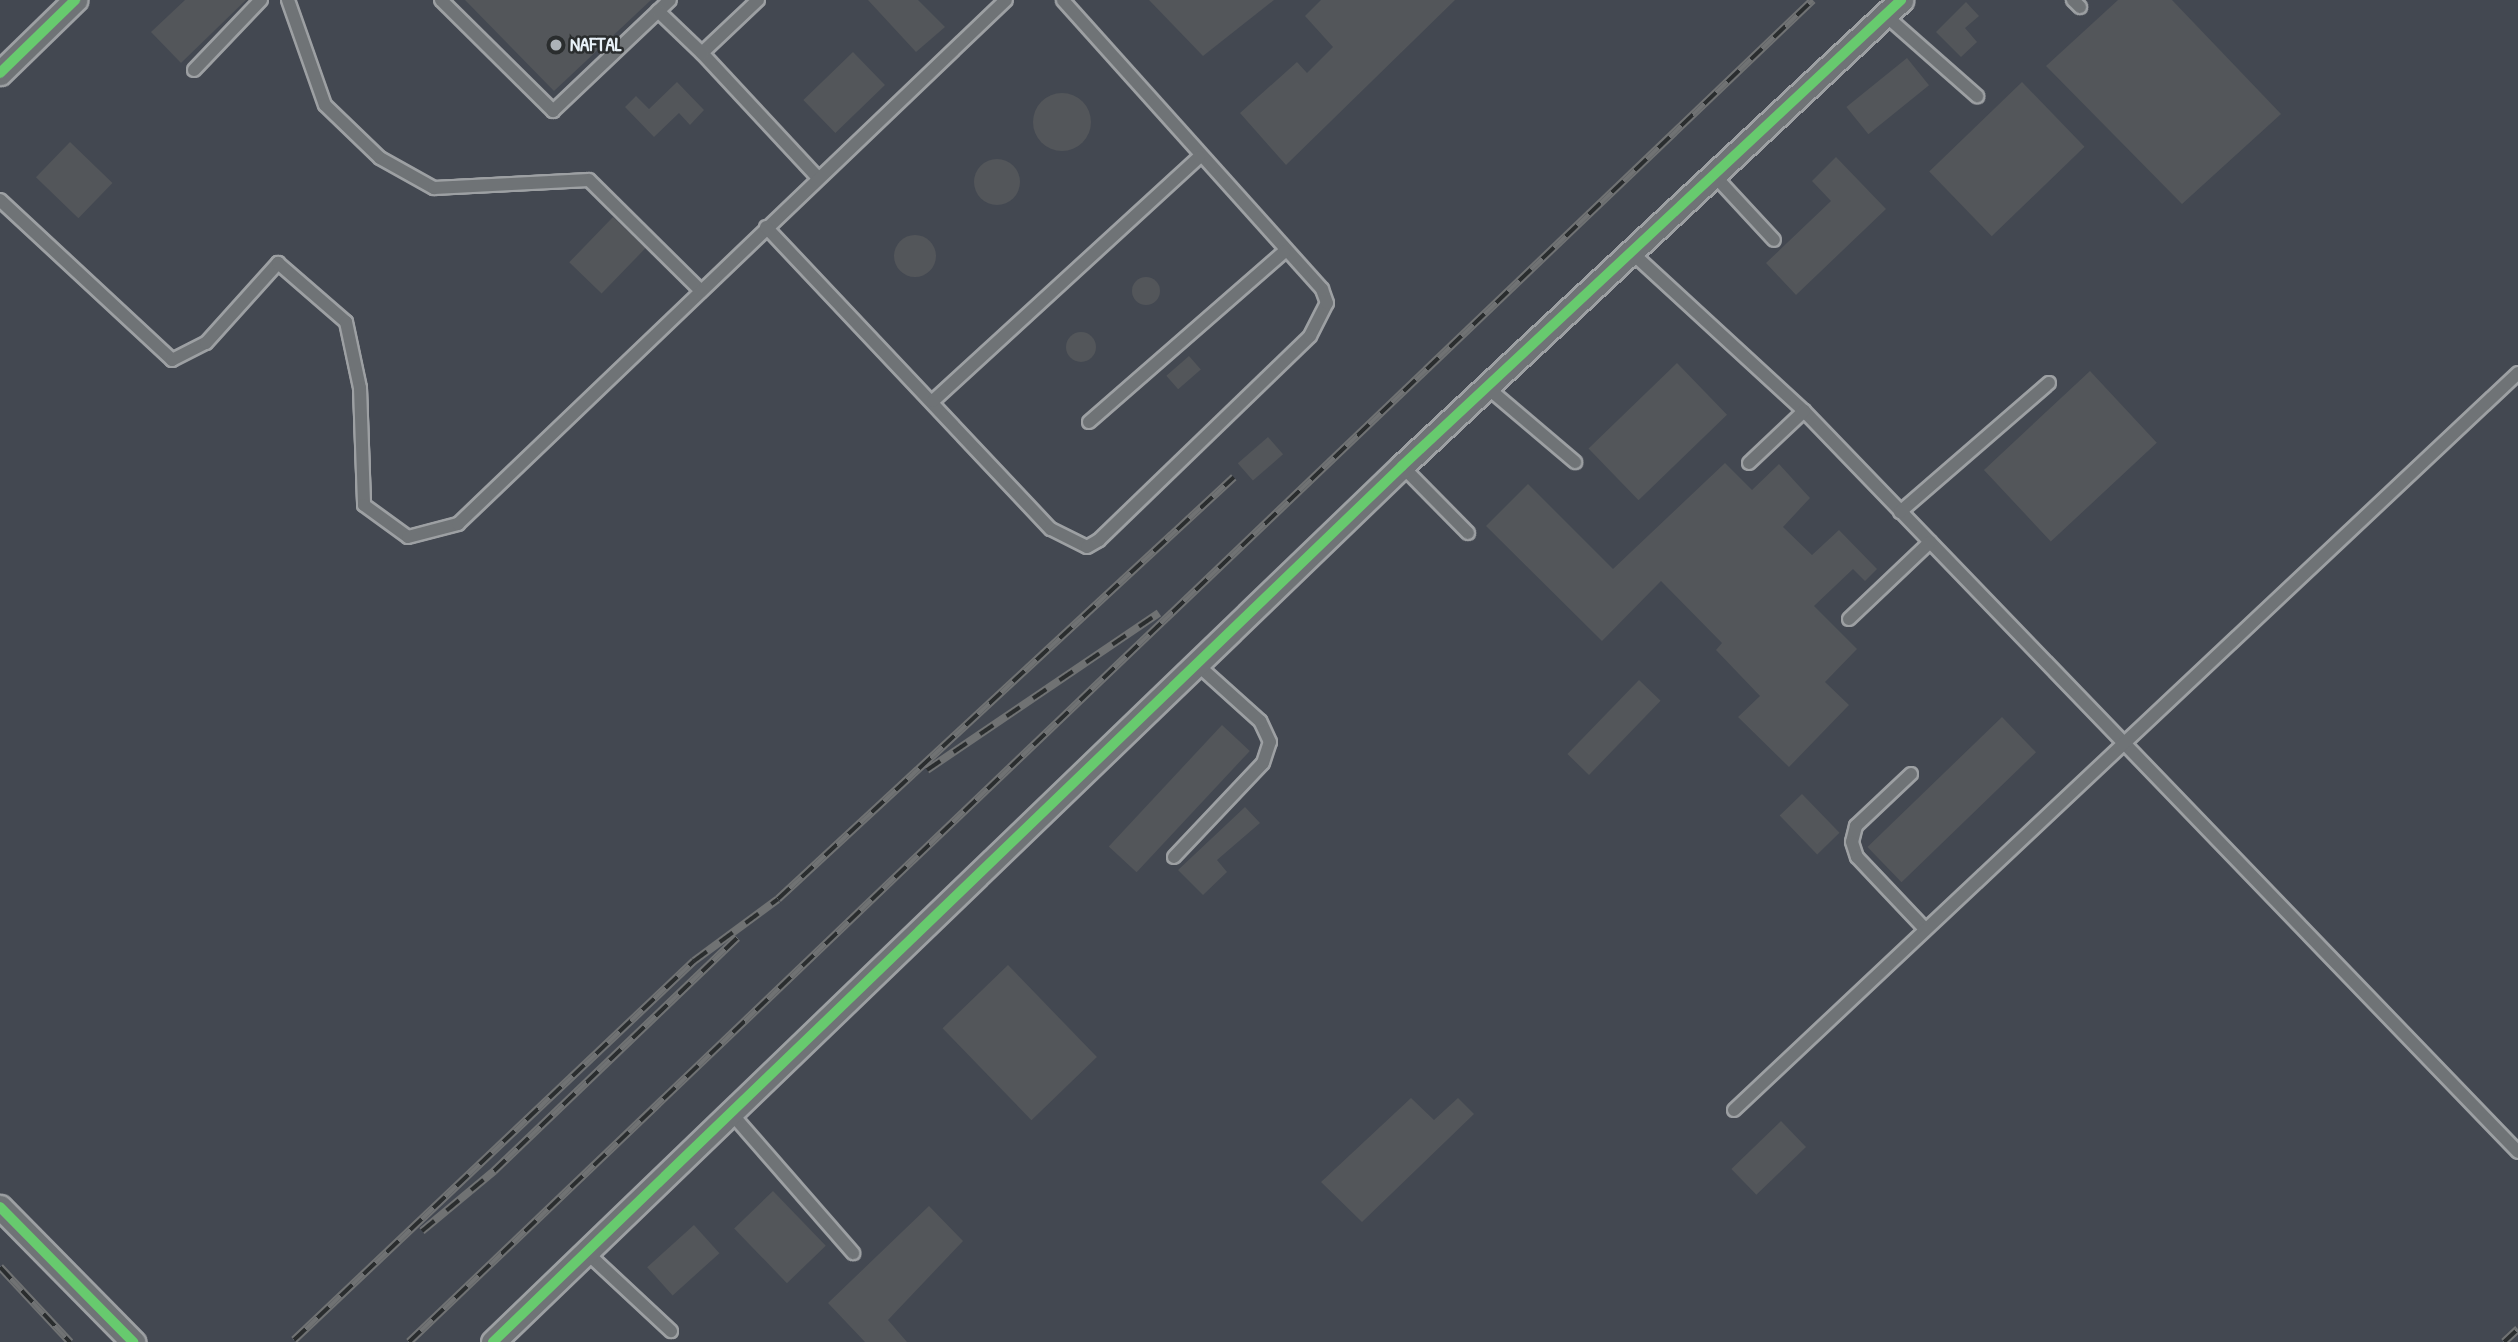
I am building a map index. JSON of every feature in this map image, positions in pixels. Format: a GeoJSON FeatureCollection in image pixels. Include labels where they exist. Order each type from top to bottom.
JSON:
{"type":"FeatureCollection","features":[{"type":"Feature","properties":{"kind":"street"},"geometry":{"type":"LineString","coordinates":[[0,73],[75,0]]}},
{"type":"Feature","properties":{"kind":"street"},"geometry":{"type":"LineString","coordinates":[[493,1342],[584,1250],[1199,666],[1402,466],[1489,389],[1629,250],[1893,8]]}},
{"type":"Feature","properties":{"kind":"street"},"geometry":{"type":"LineString","coordinates":[[0,1208],[133,1342]]}},
{"type":"Feature","properties":{"kind":"lane"},"geometry":{"type":"LineString","coordinates":[[194,70],[261,0]]}},
{"type":"Feature","properties":{"kind":"lane"},"geometry":{"type":"LineString","coordinates":[[288,0],[325,105],[380,158],[435,188],[589,180],[700,290]]}},
{"type":"Feature","properties":{"kind":"lane"},"geometry":{"type":"LineString","coordinates":[[441,0],[553,111],[670,0]]}},
{"type":"Feature","properties":{"kind":"lane"},"geometry":{"type":"LineString","coordinates":[[702,53],[758,0]]}},
{"type":"Feature","properties":{"kind":"lane"},"geometry":{"type":"LineString","coordinates":[[0,200],[172,360],[206,343],[278,263],[346,322],[360,388],[364,505],[408,537],[458,524],[1006,0]]}},
{"type":"Feature","properties":{"kind":"lane"},"geometry":{"type":"LineString","coordinates":[[766,227],[1051,528],[1087,547],[1324,317],[1322,289],[1284,252],[1063,0]]}},
{"type":"Feature","properties":{"kind":"lane"},"geometry":{"type":"LineString","coordinates":[[1893,8],[1978,96]]}},
{"type":"Feature","properties":{"kind":"lane"},"geometry":{"type":"LineString","coordinates":[[658,11],[702,53],[818,178]]}},
{"type":"Feature","properties":{"kind":"lane"},"geometry":{"type":"LineString","coordinates":[[933,401],[1199,157]]}},
{"type":"Feature","properties":{"kind":"lane"},"geometry":{"type":"LineString","coordinates":[[1712,173],[1774,240]]}},
{"type":"Feature","properties":{"kind":"lane"},"geometry":{"type":"LineString","coordinates":[[1629,250],[1804,411],[2518,1152]]}},
{"type":"Feature","properties":{"kind":"lane"},"geometry":{"type":"LineString","coordinates":[[1089,422],[1284,252]]}},
{"type":"Feature","properties":{"kind":"lane"},"geometry":{"type":"LineString","coordinates":[[1734,1110],[2122,741],[2518,373]]}},
{"type":"Feature","properties":{"kind":"lane"},"geometry":{"type":"LineString","coordinates":[[1900,512],[2049,383]]}},
{"type":"Feature","properties":{"kind":"lane"},"geometry":{"type":"LineString","coordinates":[[1489,389],[1575,462]]}},
{"type":"Feature","properties":{"kind":"lane"},"geometry":{"type":"LineString","coordinates":[[1749,463],[1804,411]]}},
{"type":"Feature","properties":{"kind":"lane"},"geometry":{"type":"LineString","coordinates":[[1402,466],[1468,533]]}},
{"type":"Feature","properties":{"kind":"lane"},"geometry":{"type":"LineString","coordinates":[[1849,619],[1930,542]]}},
{"type":"Feature","properties":{"kind":"lane"},"geometry":{"type":"LineString","coordinates":[[1174,857],[1263,763],[1270,742],[1260,721],[1199,666]]}},
{"type":"Feature","properties":{"kind":"lane"},"geometry":{"type":"LineString","coordinates":[[1911,774],[1856,826],[1852,842],[1857,857],[1925,929]]}},
{"type":"Feature","properties":{"kind":"lane"},"geometry":{"type":"LineString","coordinates":[[730,1113],[853,1253]]}},
{"type":"Feature","properties":{"kind":"lane"},"geometry":{"type":"LineString","coordinates":[[584,1250],[671,1331]]}},
{"type":"Feature","properties":{"kind":"shaded area"},"geometry":{"type":"Polygon","coordinates":[[[0,0],[2518,0],[2518,1342],[0,1342],[0,0]]]}},
{"type":"Feature","properties":{"kind":"building"},"geometry":{"type":"Polygon","coordinates":[[[185,0],[246,0],[181,63],[151,32],[185,0]]]}},
{"type":"Feature","properties":{"kind":"building","name":"NAFTAL"},"geometry":{"type":"Polygon","coordinates":[[[465,0],[651,0],[554,91],[465,0]]]}},
{"type":"Feature","properties":{"kind":"building"},"geometry":{"type":"Polygon","coordinates":[[[868,0],[918,0],[945,27],[916,52],[868,0]]]}},
{"type":"Feature","properties":{"kind":"building"},"geometry":{"type":"Polygon","coordinates":[[[1149,0],[1274,0],[1203,56],[1149,0]]]}},
{"type":"Feature","properties":{"kind":"building"},"geometry":{"type":"Polygon","coordinates":[[[1321,0],[1455,0],[1286,165],[1240,113],[1297,62],[1307,73],[1333,47],[1305,16],[1321,0]]]}},
{"type":"Feature","properties":{"kind":"building"},"geometry":{"type":"Polygon","coordinates":[[[2118,0],[2172,0],[2281,114],[2182,204],[2046,66],[2118,0]]]}},
{"type":"Feature","properties":{"kind":"building"},"geometry":{"type":"Polygon","coordinates":[[[1966,2],[1979,16],[1965,28],[1977,42],[1961,57],[1936,32],[1966,2]]]}},
{"type":"Feature","properties":{"kind":"building"},"geometry":{"type":"Polygon","coordinates":[[[853,52],[885,85],[835,133],[803,100],[853,52]]]}},
{"type":"Feature","properties":{"kind":"building"},"geometry":{"type":"Polygon","coordinates":[[[1907,58],[1929,85],[1868,134],[1846,107],[1907,58]]]}},
{"type":"Feature","properties":{"kind":"building"},"geometry":{"type":"Polygon","coordinates":[[[677,82],[704,110],[690,125],[679,113],[654,137],[625,107],[636,96],[649,109],[677,82]]]}},
{"type":"Feature","properties":{"kind":"building"},"geometry":{"type":"Polygon","coordinates":[[[2022,82],[2085,147],[1992,236],[1929,172],[2022,82]]]}},
{"type":"Feature","properties":{"kind":"building"},"geometry":{"type":"Polygon","coordinates":[[[1062,93],[1078,98],[1086,106],[1091,122],[1086,138],[1078,146],[1062,151],[1046,146],[1038,138],[1033,122],[1038,106],[1046,98],[1062,93]]]}},
{"type":"Feature","properties":{"kind":"building"},"geometry":{"type":"Polygon","coordinates":[[[70,142],[112,183],[78,218],[36,177],[70,142]]]}},
{"type":"Feature","properties":{"kind":"building"},"geometry":{"type":"Polygon","coordinates":[[[1836,157],[1886,209],[1796,295],[1766,263],[1831,201],[1812,181],[1836,157]]]}},
{"type":"Feature","properties":{"kind":"building"},"geometry":{"type":"Polygon","coordinates":[[[997,159],[1013,166],[1020,182],[1013,198],[997,205],[981,198],[974,182],[981,166],[997,159]]]}},
{"type":"Feature","properties":{"kind":"building"},"geometry":{"type":"Polygon","coordinates":[[[613,217],[645,248],[602,294],[569,262],[613,217]]]}},
{"type":"Feature","properties":{"kind":"building"},"geometry":{"type":"Polygon","coordinates":[[[915,235],[930,241],[936,256],[930,271],[915,277],[900,271],[894,256],[900,241],[915,235]]]}},
{"type":"Feature","properties":{"kind":"building"},"geometry":{"type":"Polygon","coordinates":[[[1146,277],[1156,281],[1160,291],[1156,301],[1146,305],[1136,301],[1132,291],[1136,281],[1146,277]]]}},
{"type":"Feature","properties":{"kind":"building"},"geometry":{"type":"Polygon","coordinates":[[[1081,332],[1092,336],[1096,347],[1092,358],[1081,362],[1070,358],[1066,347],[1070,336],[1081,332]]]}},
{"type":"Feature","properties":{"kind":"building"},"geometry":{"type":"Polygon","coordinates":[[[1189,356],[1201,370],[1178,389],[1166,376],[1189,356]]]}},
{"type":"Feature","properties":{"kind":"building"},"geometry":{"type":"Polygon","coordinates":[[[1677,363],[1727,415],[1639,500],[1589,448],[1677,363]]]}},
{"type":"Feature","properties":{"kind":"building"},"geometry":{"type":"Polygon","coordinates":[[[2090,371],[2157,443],[2051,542],[1984,470],[2090,371]]]}},
{"type":"Feature","properties":{"kind":"building"},"geometry":{"type":"Polygon","coordinates":[[[1268,437],[1283,454],[1253,481],[1238,463],[1268,437]]]}},
{"type":"Feature","properties":{"kind":"building"},"geometry":{"type":"Polygon","coordinates":[[[1725,463],[1752,490],[1779,464],[1810,498],[1783,527],[1812,555],[1839,530],[1877,569],[1865,581],[1853,569],[1814,606],[1857,649],[1825,682],[1849,705],[1789,767],[1738,717],[1760,696],[1716,650],[1722,643],[1661,581],[1602,641],[1486,526],[1528,484],[1613,569],[1725,463]]]}},
{"type":"Feature","properties":{"kind":"building"},"geometry":{"type":"Polygon","coordinates":[[[1639,680],[1661,701],[1589,775],[1567,754],[1639,680]]]}},
{"type":"Feature","properties":{"kind":"building"},"geometry":{"type":"Polygon","coordinates":[[[2002,717],[2036,752],[1902,882],[1867,847],[2002,717]]]}},
{"type":"Feature","properties":{"kind":"building"},"geometry":{"type":"Polygon","coordinates":[[[1222,725],[1250,751],[1137,872],[1109,846],[1222,725]]]}},
{"type":"Feature","properties":{"kind":"building"},"geometry":{"type":"Polygon","coordinates":[[[1802,794],[1840,833],[1817,854],[1780,816],[1802,794]]]}},
{"type":"Feature","properties":{"kind":"building"},"geometry":{"type":"Polygon","coordinates":[[[1245,807],[1260,823],[1217,860],[1227,872],[1203,895],[1178,870],[1245,807]]]}},
{"type":"Feature","properties":{"kind":"building"},"geometry":{"type":"Polygon","coordinates":[[[1008,965],[1097,1057],[1031,1120],[943,1028],[1008,965]]]}},
{"type":"Feature","properties":{"kind":"building"},"geometry":{"type":"Polygon","coordinates":[[[1411,1098],[1434,1120],[1458,1098],[1474,1114],[1362,1222],[1321,1182],[1411,1098]]]}},
{"type":"Feature","properties":{"kind":"building"},"geometry":{"type":"Polygon","coordinates":[[[1781,1121],[1806,1147],[1756,1195],[1731,1169],[1781,1121]]]}},
{"type":"Feature","properties":{"kind":"building"},"geometry":{"type":"Polygon","coordinates":[[[773,1191],[826,1246],[787,1283],[734,1229],[773,1191]]]}},
{"type":"Feature","properties":{"kind":"building"},"geometry":{"type":"Polygon","coordinates":[[[929,1206],[963,1241],[888,1320],[907,1342],[865,1342],[828,1303],[929,1206]]]}},
{"type":"Feature","properties":{"kind":"building"},"geometry":{"type":"Polygon","coordinates":[[[694,1225],[719,1253],[673,1295],[647,1267],[694,1225]]]}},
{"type":"Feature","properties":{"kind":"railway"},"geometry":{"type":"LineString","coordinates":[[409,1342],[1813,0]]}},
{"type":"Feature","properties":{"kind":"railway"},"geometry":{"type":"LineString","coordinates":[[294,1340],[694,961],[778,899],[1234,477]]}},
{"type":"Feature","properties":{"kind":"railway"},"geometry":{"type":"LineString","coordinates":[[927,770],[1159,613]]}},
{"type":"Feature","properties":{"kind":"railway"},"geometry":{"type":"LineString","coordinates":[[422,1231],[494,1171],[737,938]]}},
{"type":"Feature","properties":{"kind":"railway"},"geometry":{"type":"LineString","coordinates":[[0,1267],[70,1342]]}},
{"type":"Feature","properties":{"kind":"railway"},"geometry":{"type":"LineString","coordinates":[[2504,1342],[2518,1329]]}},
{"type":"Feature","properties":{"kind":"cycle path"},"geometry":{"type":"LineString","coordinates":[[0,73],[75,0]]}},
{"type":"Feature","properties":{"kind":"cycle path"},"geometry":{"type":"LineString","coordinates":[[493,1342],[1402,466],[1901,0]]}},
{"type":"Feature","properties":{"kind":"cycle path"},"geometry":{"type":"LineString","coordinates":[[0,1207],[133,1342]]}},
{"type":"Feature","properties":{"kind":"place","name":"NAFTAL"},"geometry":{"type":"Point","coordinates":[556,45]}}]}
